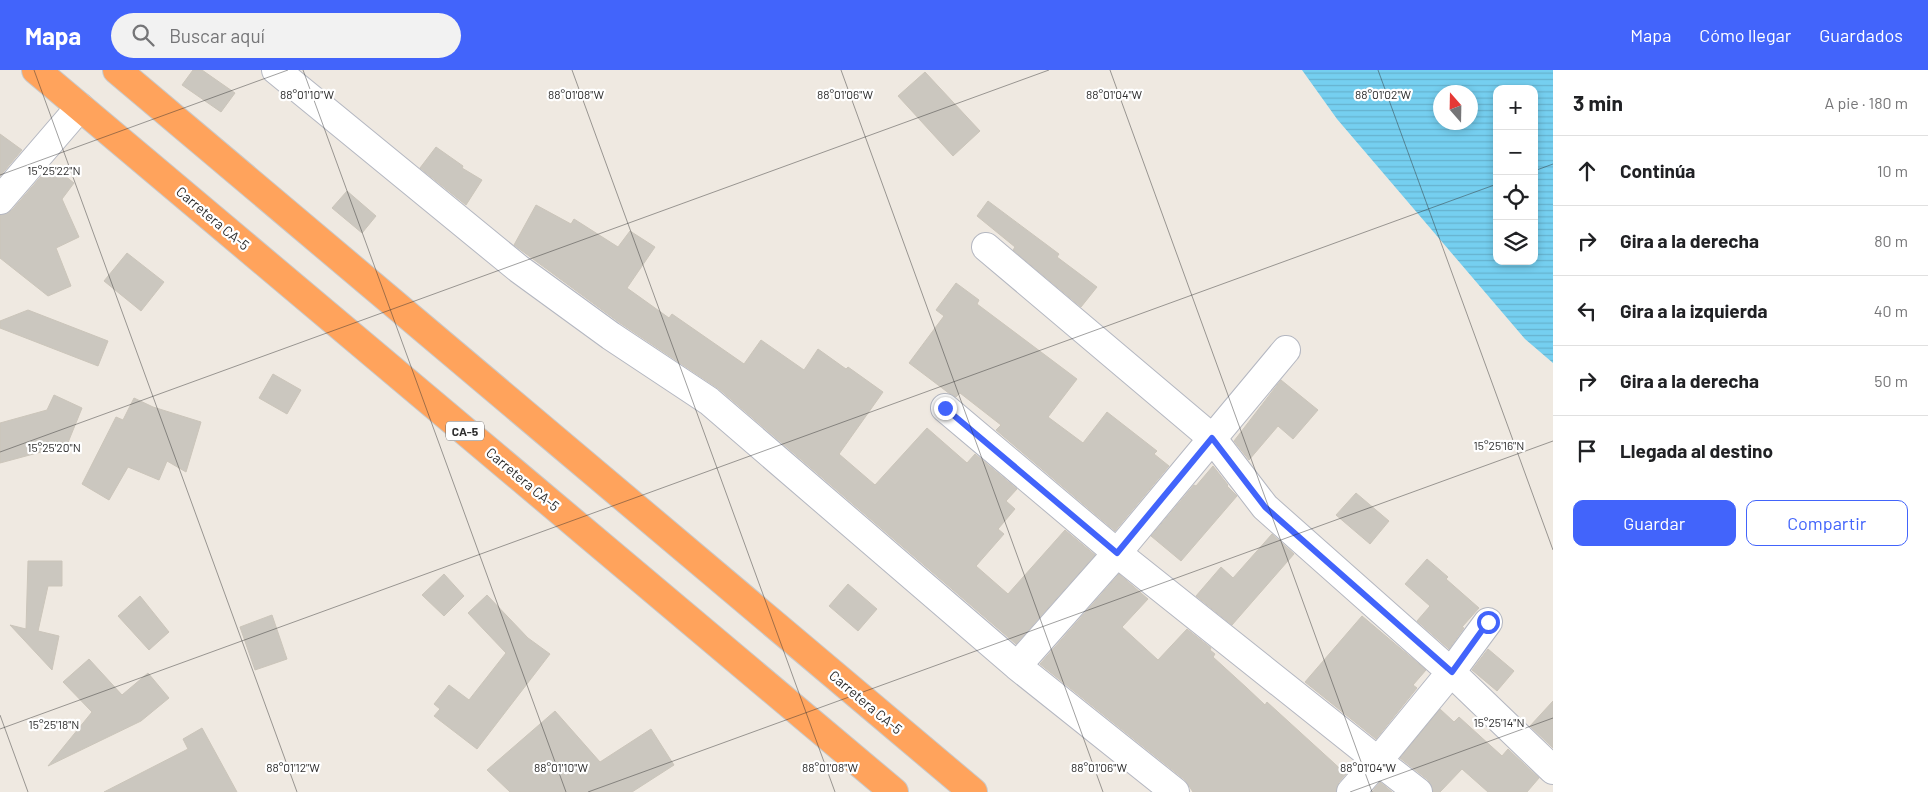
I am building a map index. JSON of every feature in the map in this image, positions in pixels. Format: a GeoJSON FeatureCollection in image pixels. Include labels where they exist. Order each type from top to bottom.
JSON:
{"type":"FeatureCollection","features":[{"type":"Feature","properties":{"kind":"highway","name":"Carretera CA-5"},"geometry":{"type":"LineString","coordinates":[[36,70],[894,792]]}},
{"type":"Feature","properties":{"kind":"highway","name":"Carretera CA-5"},"geometry":{"type":"LineString","coordinates":[[117,70],[973,792]]}},
{"type":"Feature","properties":{"kind":"street"},"geometry":{"type":"LineString","coordinates":[[276,70],[519,269],[611,336],[708,401],[1017,666],[1175,792]]}},
{"type":"Feature","properties":{"kind":"street"},"geometry":{"type":"LineString","coordinates":[[0,200],[80,107]]}},
{"type":"Feature","properties":{"kind":"street"},"geometry":{"type":"LineString","coordinates":[[986,247],[1212,438],[1265,507],[1452,672],[1553,770]]}},
{"type":"Feature","properties":{"kind":"street"},"geometry":{"type":"LineString","coordinates":[[1017,666],[1117,553],[1286,350]]}},
{"type":"Feature","properties":{"kind":"street"},"geometry":{"type":"LineString","coordinates":[[945,408],[1117,553],[1418,792]]}},
{"type":"Feature","properties":{"kind":"street"},"geometry":{"type":"LineString","coordinates":[[1351,792],[1452,672],[1488,622]]}},
{"type":"Feature","properties":{"kind":"water"},"geometry":{"type":"Polygon","coordinates":[[[1302,70],[1553,70],[1553,363],[1525,339],[1337,119],[1302,70]]]}},
{"type":"Feature","properties":{"kind":"building"},"geometry":{"type":"Polygon","coordinates":[[[193,70],[202,70],[235,93],[221,112],[182,85],[193,70]]]}},
{"type":"Feature","properties":{"kind":"building"},"geometry":{"type":"Polygon","coordinates":[[[925,72],[980,131],[953,156],[898,96],[925,72]]]}},
{"type":"Feature","properties":{"kind":"building"},"geometry":{"type":"Polygon","coordinates":[[[0,134],[22,150],[0,176],[0,134]]]}},
{"type":"Feature","properties":{"kind":"building"},"geometry":{"type":"Polygon","coordinates":[[[436,147],[463,166],[462,168],[482,180],[466,205],[420,168],[436,147]]]}},
{"type":"Feature","properties":{"kind":"building"},"geometry":{"type":"Polygon","coordinates":[[[51,165],[74,183],[62,199],[79,237],[56,248],[71,286],[48,296],[0,258],[0,215],[12,210],[51,165]]]}},
{"type":"Feature","properties":{"kind":"building"},"geometry":{"type":"Polygon","coordinates":[[[347,191],[376,216],[362,233],[332,208],[347,191]]]}},
{"type":"Feature","properties":{"kind":"building"},"geometry":{"type":"Polygon","coordinates":[[[988,201],[1059,254],[1057,257],[1097,287],[1081,307],[1013,250],[1015,247],[977,216],[988,201]]]}},
{"type":"Feature","properties":{"kind":"building"},"geometry":{"type":"Polygon","coordinates":[[[536,205],[571,224],[574,219],[618,247],[630,231],[655,247],[627,288],[669,318],[672,314],[744,364],[761,340],[804,370],[818,349],[846,369],[848,367],[883,392],[839,454],[875,485],[927,428],[967,463],[975,454],[1017,489],[1006,501],[1015,509],[998,529],[1004,534],[976,566],[1008,594],[1065,530],[1095,555],[1016,644],[719,389],[620,323],[514,245],[536,205]]]}},
{"type":"Feature","properties":{"kind":"building"},"geometry":{"type":"Polygon","coordinates":[[[127,253],[164,282],[141,311],[104,281],[127,253]]]}},
{"type":"Feature","properties":{"kind":"building"},"geometry":{"type":"Polygon","coordinates":[[[956,283],[979,300],[977,304],[1077,379],[1048,417],[1083,443],[1107,412],[1157,451],[1154,454],[1169,466],[1115,531],[996,430],[1001,425],[960,393],[956,397],[950,394],[909,363],[944,316],[936,310],[956,283]]]}},
{"type":"Feature","properties":{"kind":"building"},"geometry":{"type":"Polygon","coordinates":[[[28,310],[108,341],[98,366],[0,328],[0,321],[28,310]]]}},
{"type":"Feature","properties":{"kind":"building"},"geometry":{"type":"Polygon","coordinates":[[[273,374],[301,390],[287,414],[259,398],[273,374]]]}},
{"type":"Feature","properties":{"kind":"building"},"geometry":{"type":"Polygon","coordinates":[[[1281,380],[1318,410],[1293,439],[1278,426],[1249,460],[1234,441],[1281,380]]]}},
{"type":"Feature","properties":{"kind":"building"},"geometry":{"type":"Polygon","coordinates":[[[54,395],[82,408],[67,445],[0,463],[0,423],[47,410],[54,395]]]}},
{"type":"Feature","properties":{"kind":"building"},"geometry":{"type":"Polygon","coordinates":[[[134,398],[153,407],[201,422],[186,472],[167,461],[159,480],[128,467],[109,500],[82,484],[116,417],[123,420],[134,398]]]}},
{"type":"Feature","properties":{"kind":"building"},"geometry":{"type":"Polygon","coordinates":[[[1213,466],[1227,486],[1237,496],[1181,561],[1151,536],[1194,485],[1196,486],[1213,466]]]}},
{"type":"Feature","properties":{"kind":"building"},"geometry":{"type":"Polygon","coordinates":[[[1356,493],[1389,521],[1370,544],[1336,515],[1356,493]]]}},
{"type":"Feature","properties":{"kind":"building"},"geometry":{"type":"Polygon","coordinates":[[[1272,534],[1294,554],[1232,625],[1196,596],[1221,567],[1233,578],[1272,534]]]}},
{"type":"Feature","properties":{"kind":"building"},"geometry":{"type":"Polygon","coordinates":[[[1427,559],[1448,577],[1446,579],[1479,608],[1462,627],[1464,628],[1449,649],[1417,621],[1430,606],[1405,584],[1427,559]]]}},
{"type":"Feature","properties":{"kind":"building"},"geometry":{"type":"Polygon","coordinates":[[[28,561],[62,561],[62,586],[48,586],[38,631],[59,636],[52,670],[10,625],[26,629],[28,561]]]}},
{"type":"Feature","properties":{"kind":"building"},"geometry":{"type":"Polygon","coordinates":[[[444,574],[464,596],[444,616],[422,595],[444,574]]]}},
{"type":"Feature","properties":{"kind":"building"},"geometry":{"type":"Polygon","coordinates":[[[1119,574],[1148,599],[1122,627],[1158,660],[1187,629],[1211,648],[1210,650],[1215,654],[1213,657],[1265,705],[1267,702],[1346,774],[1339,782],[1336,792],[1193,792],[1185,780],[1040,664],[1119,574]]]}},
{"type":"Feature","properties":{"kind":"building"},"geometry":{"type":"Polygon","coordinates":[[[848,584],[877,609],[858,631],[829,606],[848,584]]]}},
{"type":"Feature","properties":{"kind":"building"},"geometry":{"type":"Polygon","coordinates":[[[487,595],[528,638],[550,654],[477,749],[434,716],[440,709],[434,704],[449,685],[469,700],[506,653],[468,613],[487,595]]]}},
{"type":"Feature","properties":{"kind":"building"},"geometry":{"type":"Polygon","coordinates":[[[140,596],[169,632],[149,650],[118,616],[140,596]]]}},
{"type":"Feature","properties":{"kind":"building"},"geometry":{"type":"Polygon","coordinates":[[[272,615],[287,659],[255,670],[240,627],[272,615]]]}},
{"type":"Feature","properties":{"kind":"building"},"geometry":{"type":"Polygon","coordinates":[[[1362,616],[1426,670],[1413,685],[1417,688],[1376,739],[1305,682],[1362,616]]]}},
{"type":"Feature","properties":{"kind":"building"},"geometry":{"type":"Polygon","coordinates":[[[1488,649],[1514,671],[1497,691],[1472,670],[1488,649]]]}},
{"type":"Feature","properties":{"kind":"building"},"geometry":{"type":"Polygon","coordinates":[[[89,659],[122,695],[148,673],[169,698],[141,721],[48,766],[92,712],[63,682],[89,659]]]}},
{"type":"Feature","properties":{"kind":"building"},"geometry":{"type":"Polygon","coordinates":[[[1553,701],[1553,748],[1530,726],[1553,701]]]}},
{"type":"Feature","properties":{"kind":"building"},"geometry":{"type":"Polygon","coordinates":[[[1440,709],[1454,722],[1459,717],[1502,756],[1508,749],[1539,778],[1527,792],[1488,792],[1462,769],[1440,792],[1433,792],[1428,780],[1400,758],[1440,709]]]}},
{"type":"Feature","properties":{"kind":"building"},"geometry":{"type":"Polygon","coordinates":[[[555,711],[600,762],[651,729],[674,765],[632,792],[510,792],[487,770],[555,711]]]}},
{"type":"Feature","properties":{"kind":"building"},"geometry":{"type":"Polygon","coordinates":[[[202,728],[237,792],[104,792],[188,749],[183,739],[202,728]]]}},
{"type":"Feature","properties":{"kind":"building"},"geometry":{"type":"Polygon","coordinates":[[[1380,782],[1392,792],[1372,792],[1380,782]]]}},
{"type":"Feature","properties":{"kind":"route"},"geometry":{"type":"LineString","coordinates":[[945,408],[1117,553],[1212,438],[1265,507],[1452,672],[1488,622]]}}]}
